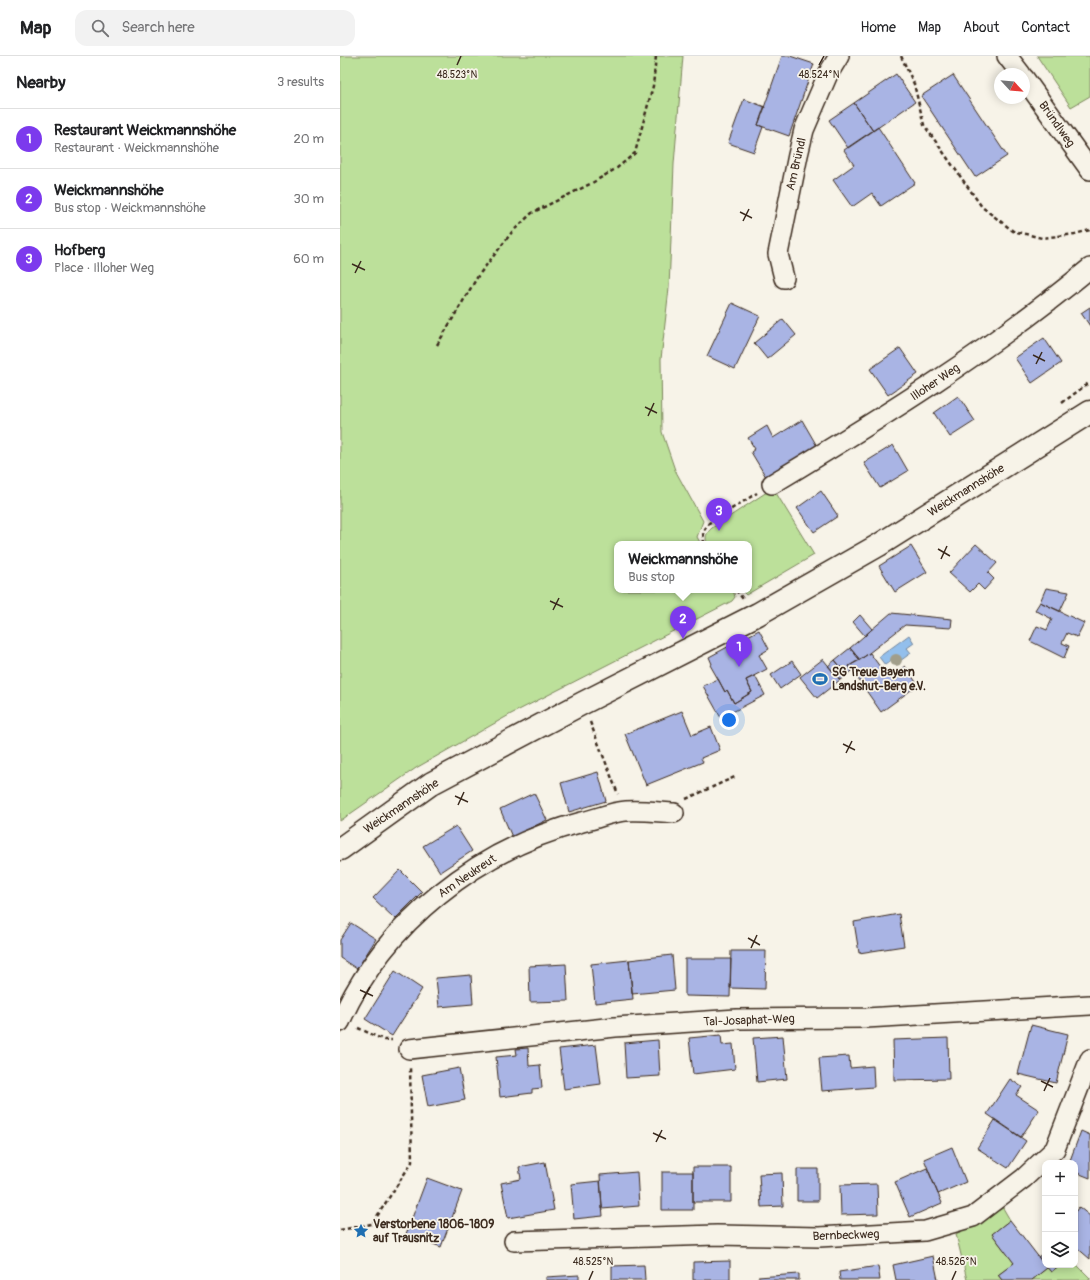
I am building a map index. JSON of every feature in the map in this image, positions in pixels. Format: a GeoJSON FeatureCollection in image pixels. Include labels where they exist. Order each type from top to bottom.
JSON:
{"type":"FeatureCollection","features":[{"type":"Feature","properties":{"kind":"street","name":"Am Bründl"},"geometry":{"type":"LineString","coordinates":[[784,278],[778,254],[804,130],[828,74],[839,56]]}},
{"type":"Feature","properties":{"kind":"street"},"geometry":{"type":"LineString","coordinates":[[1007,56],[1016,68]]}},
{"type":"Feature","properties":{"kind":"street","name":"Bründlweg"},"geometry":{"type":"LineString","coordinates":[[1030,86],[1090,170]]}},
{"type":"Feature","properties":{"kind":"street","name":"Illoher Weg"},"geometry":{"type":"LineString","coordinates":[[772,484],[883,417],[963,364],[1054,298],[1090,268]]}},
{"type":"Feature","properties":{"kind":"street","name":"Weickmannshöhe"},"geometry":{"type":"LineString","coordinates":[[340,849],[432,783],[583,703],[758,614],[872,549],[1090,412]]}},
{"type":"Feature","properties":{"kind":"street","name":"Am Neukreut"},"geometry":{"type":"LineString","coordinates":[[340,1021],[378,957],[402,928],[455,881],[482,863],[516,845],[550,830],[625,811],[674,813]]}},
{"type":"Feature","properties":{"kind":"street","name":"Tal-Josaphat-Weg"},"geometry":{"type":"LineString","coordinates":[[409,1049],[623,1026],[737,1019],[866,1018],[1090,1005]]}},
{"type":"Feature","properties":{"kind":"street","name":"Bernbeckweg"},"geometry":{"type":"LineString","coordinates":[[514,1241],[717,1235],[819,1237],[925,1232],[966,1219],[973,1216],[1024,1178],[1055,1149],[1090,1058]]}},
{"type":"Feature","properties":{"kind":"path"},"geometry":{"type":"LineString","coordinates":[[437,344],[478,276],[512,232],[532,213],[592,183],[617,168],[635,153],[654,86],[656,56]]}},
{"type":"Feature","properties":{"kind":"path"},"geometry":{"type":"LineString","coordinates":[[901,56],[914,84],[924,125],[982,207],[1013,231],[1042,238],[1075,234],[1090,230]]}},
{"type":"Feature","properties":{"kind":"path"},"geometry":{"type":"LineString","coordinates":[[1060,404],[1090,382]]}},
{"type":"Feature","properties":{"kind":"path"},"geometry":{"type":"LineString","coordinates":[[704,541],[703,532],[709,523],[772,484]]}},
{"type":"Feature","properties":{"kind":"path"},"geometry":{"type":"LineString","coordinates":[[738,601],[748,597]]}},
{"type":"Feature","properties":{"kind":"path"},"geometry":{"type":"LineString","coordinates":[[583,703],[625,811]]}},
{"type":"Feature","properties":{"kind":"path"},"geometry":{"type":"LineString","coordinates":[[674,813],[684,801],[737,776]]}},
{"type":"Feature","properties":{"kind":"path"},"geometry":{"type":"LineString","coordinates":[[340,1021],[384,1040],[409,1039],[412,1162],[372,1224],[340,1230]]}},
{"type":"Feature","properties":{"kind":"green space"},"geometry":{"type":"Polygon","coordinates":[[[340,56],[683,56],[674,164],[669,288],[661,359],[662,432],[675,470],[703,521],[697,537],[699,541],[614,541],[614,593],[734,593],[735,597],[732,601],[511,714],[416,768],[340,821],[340,56]]]}},
{"type":"Feature","properties":{"kind":"green space"},"geometry":{"type":"Polygon","coordinates":[[[1037,56],[1090,56],[1090,96],[1071,107],[1037,56]]]}},
{"type":"Feature","properties":{"kind":"green space"},"geometry":{"type":"Polygon","coordinates":[[[773,488],[814,555],[752,591],[752,541],[706,541],[706,535],[712,528],[773,488]]]}},
{"type":"Feature","properties":{"kind":"green space"},"geometry":{"type":"Polygon","coordinates":[[[1003,1208],[1010,1220],[992,1234],[1014,1263],[998,1275],[1002,1280],[967,1280],[956,1234],[1003,1208]]]}},
{"type":"Feature","properties":{"kind":"green space"},"geometry":{"type":"Polygon","coordinates":[[[1078,1266],[1090,1278],[1090,1280],[1032,1280],[1047,1268],[1051,1272],[1056,1268],[1078,1268],[1078,1266]]]}},
{"type":"Feature","properties":{"kind":"water"},"geometry":{"type":"Polygon","coordinates":[[[909,635],[914,643],[907,648],[911,653],[900,661],[896,657],[885,665],[879,657],[909,635]]]}},
{"type":"Feature","properties":{"kind":"building"},"geometry":{"type":"Polygon","coordinates":[[[782,56],[790,56],[814,64],[789,136],[758,125],[782,56]]]}},
{"type":"Feature","properties":{"kind":"building"},"geometry":{"type":"Polygon","coordinates":[[[896,74],[915,102],[873,131],[854,103],[896,74]]]}},
{"type":"Feature","properties":{"kind":"building"},"geometry":{"type":"Polygon","coordinates":[[[953,75],[1007,156],[975,177],[921,96],[953,75]]]}},
{"type":"Feature","properties":{"kind":"building"},"geometry":{"type":"Polygon","coordinates":[[[744,99],[765,107],[758,125],[763,127],[754,152],[728,143],[744,99]]]}},
{"type":"Feature","properties":{"kind":"building"},"geometry":{"type":"Polygon","coordinates":[[[854,103],[873,131],[848,148],[829,120],[854,103]]]}},
{"type":"Feature","properties":{"kind":"building"},"geometry":{"type":"Polygon","coordinates":[[[878,127],[915,183],[881,206],[872,193],[852,207],[833,180],[854,165],[844,150],[878,127]]]}},
{"type":"Feature","properties":{"kind":"building"},"geometry":{"type":"Polygon","coordinates":[[[732,303],[760,316],[735,369],[707,356],[732,303]]]}},
{"type":"Feature","properties":{"kind":"building"},"geometry":{"type":"Polygon","coordinates":[[[1090,307],[1090,326],[1081,313],[1090,307]]]}},
{"type":"Feature","properties":{"kind":"building"},"geometry":{"type":"Polygon","coordinates":[[[783,319],[796,335],[767,359],[754,343],[783,319]]]}},
{"type":"Feature","properties":{"kind":"building"},"geometry":{"type":"Polygon","coordinates":[[[1044,338],[1061,363],[1032,383],[1015,358],[1044,338]]]}},
{"type":"Feature","properties":{"kind":"building"},"geometry":{"type":"Polygon","coordinates":[[[900,348],[918,374],[888,395],[870,369],[900,348]]]}},
{"type":"Feature","properties":{"kind":"building"},"geometry":{"type":"Polygon","coordinates":[[[958,396],[975,421],[950,437],[934,413],[958,396]]]}},
{"type":"Feature","properties":{"kind":"building"},"geometry":{"type":"Polygon","coordinates":[[[802,420],[817,446],[766,477],[751,452],[755,449],[748,438],[767,426],[773,438],[802,420]]]}},
{"type":"Feature","properties":{"kind":"building"},"geometry":{"type":"Polygon","coordinates":[[[893,445],[908,471],[880,488],[864,463],[893,445]]]}},
{"type":"Feature","properties":{"kind":"building"},"geometry":{"type":"Polygon","coordinates":[[[821,491],[838,516],[814,532],[797,508],[821,491]]]}},
{"type":"Feature","properties":{"kind":"building"},"geometry":{"type":"Polygon","coordinates":[[[976,544],[997,563],[988,573],[994,579],[984,590],[978,584],[970,592],[949,573],[976,544]]]}},
{"type":"Feature","properties":{"kind":"building"},"geometry":{"type":"Polygon","coordinates":[[[911,546],[927,572],[895,592],[879,566],[911,546]]]}},
{"type":"Feature","properties":{"kind":"building"},"geometry":{"type":"Polygon","coordinates":[[[1046,588],[1069,592],[1060,611],[1040,602],[1046,588]]]}},
{"type":"Feature","properties":{"kind":"building"},"geometry":{"type":"Polygon","coordinates":[[[1040,602],[1084,623],[1077,637],[1067,633],[1062,643],[1069,646],[1064,658],[1030,641],[1037,626],[1047,630],[1052,619],[1035,610],[1040,602]]]}},
{"type":"Feature","properties":{"kind":"building"},"geometry":{"type":"Polygon","coordinates":[[[891,613],[952,619],[951,628],[905,625],[860,660],[850,648],[891,613]]]}},
{"type":"Feature","properties":{"kind":"building"},"geometry":{"type":"Polygon","coordinates":[[[860,615],[872,629],[865,636],[853,622],[860,615]]]}},
{"type":"Feature","properties":{"kind":"building"},"geometry":{"type":"Polygon","coordinates":[[[759,630],[769,649],[759,655],[767,669],[746,680],[752,692],[734,703],[727,690],[725,692],[710,665],[712,664],[709,657],[759,630]]]}},
{"type":"Feature","properties":{"kind":"building"},"geometry":{"type":"Polygon","coordinates":[[[850,648],[860,660],[849,666],[852,670],[847,675],[835,660],[850,648]]]}},
{"type":"Feature","properties":{"kind":"building"},"geometry":{"type":"Polygon","coordinates":[[[870,653],[888,678],[905,666],[918,685],[881,712],[849,666],[870,653]]]}},
{"type":"Feature","properties":{"kind":"building","name":"SG Treue Bayern Landshut-Berg e.V."},"geometry":{"type":"Polygon","coordinates":[[[823,659],[840,680],[817,698],[800,677],[823,659]]]}},
{"type":"Feature","properties":{"kind":"building"},"geometry":{"type":"Polygon","coordinates":[[[835,660],[847,675],[840,680],[828,666],[835,660]]]}},
{"type":"Feature","properties":{"kind":"building"},"geometry":{"type":"Polygon","coordinates":[[[792,661],[801,674],[780,689],[771,675],[792,661]]]}},
{"type":"Feature","properties":{"kind":"building"},"geometry":{"type":"Polygon","coordinates":[[[755,676],[765,695],[721,718],[703,686],[718,679],[725,692],[727,690],[734,703],[752,692],[746,680],[755,676]]]}},
{"type":"Feature","properties":{"kind":"building"},"geometry":{"type":"Polygon","coordinates":[[[682,711],[692,735],[711,727],[720,750],[701,758],[703,762],[646,785],[625,734],[682,711]]]}},
{"type":"Feature","properties":{"kind":"building"},"geometry":{"type":"Polygon","coordinates":[[[598,772],[606,801],[569,812],[561,783],[598,772]]]}},
{"type":"Feature","properties":{"kind":"building"},"geometry":{"type":"Polygon","coordinates":[[[534,793],[547,820],[512,837],[500,809],[534,793]]]}},
{"type":"Feature","properties":{"kind":"building"},"geometry":{"type":"Polygon","coordinates":[[[456,826],[472,851],[440,872],[423,846],[456,826]]]}},
{"type":"Feature","properties":{"kind":"building"},"geometry":{"type":"Polygon","coordinates":[[[400,870],[422,892],[395,919],[373,898],[400,870]]]}},
{"type":"Feature","properties":{"kind":"building"},"geometry":{"type":"Polygon","coordinates":[[[899,914],[904,946],[859,953],[854,922],[899,914]]]}},
{"type":"Feature","properties":{"kind":"building"},"geometry":{"type":"Polygon","coordinates":[[[351,923],[376,939],[357,969],[340,958],[340,940],[351,923]]]}},
{"type":"Feature","properties":{"kind":"building"},"geometry":{"type":"Polygon","coordinates":[[[731,951],[766,951],[765,989],[730,988],[731,951]]]}},
{"type":"Feature","properties":{"kind":"building"},"geometry":{"type":"Polygon","coordinates":[[[672,955],[675,990],[632,994],[629,960],[672,955]]]}},
{"type":"Feature","properties":{"kind":"building"},"geometry":{"type":"Polygon","coordinates":[[[685,959],[731,959],[730,997],[685,996],[685,959]]]}},
{"type":"Feature","properties":{"kind":"building"},"geometry":{"type":"Polygon","coordinates":[[[629,960],[633,999],[595,1003],[591,964],[629,960]]]}},
{"type":"Feature","properties":{"kind":"building"},"geometry":{"type":"Polygon","coordinates":[[[566,964],[568,1001],[530,1002],[529,966],[566,964]]]}},
{"type":"Feature","properties":{"kind":"building"},"geometry":{"type":"Polygon","coordinates":[[[395,971],[422,989],[392,1036],[365,1019],[395,971]]]}},
{"type":"Feature","properties":{"kind":"building"},"geometry":{"type":"Polygon","coordinates":[[[471,975],[473,1004],[439,1007],[436,978],[471,975]]]}},
{"type":"Feature","properties":{"kind":"building"},"geometry":{"type":"Polygon","coordinates":[[[1031,1025],[1068,1034],[1056,1083],[1018,1074],[1031,1025]]]}},
{"type":"Feature","properties":{"kind":"building"},"geometry":{"type":"Polygon","coordinates":[[[721,1035],[722,1045],[733,1044],[735,1069],[693,1074],[689,1038],[721,1035]]]}},
{"type":"Feature","properties":{"kind":"building"},"geometry":{"type":"Polygon","coordinates":[[[783,1036],[787,1079],[757,1082],[753,1038],[783,1036]]]}},
{"type":"Feature","properties":{"kind":"building"},"geometry":{"type":"Polygon","coordinates":[[[948,1038],[949,1079],[894,1080],[893,1040],[948,1038]]]}},
{"type":"Feature","properties":{"kind":"building"},"geometry":{"type":"Polygon","coordinates":[[[658,1040],[660,1076],[626,1078],[624,1043],[658,1040]]]}},
{"type":"Feature","properties":{"kind":"building"},"geometry":{"type":"Polygon","coordinates":[[[596,1045],[601,1084],[564,1089],[559,1049],[596,1045]]]}},
{"type":"Feature","properties":{"kind":"building"},"geometry":{"type":"Polygon","coordinates":[[[528,1048],[529,1066],[540,1065],[542,1088],[532,1089],[532,1093],[500,1097],[496,1057],[517,1055],[516,1049],[528,1048]]]}},
{"type":"Feature","properties":{"kind":"building"},"geometry":{"type":"Polygon","coordinates":[[[849,1056],[850,1068],[873,1066],[874,1087],[822,1091],[819,1058],[849,1056]]]}},
{"type":"Feature","properties":{"kind":"building"},"geometry":{"type":"Polygon","coordinates":[[[459,1068],[465,1100],[428,1107],[422,1075],[459,1068]]]}},
{"type":"Feature","properties":{"kind":"building"},"geometry":{"type":"Polygon","coordinates":[[[1010,1079],[1022,1087],[1016,1095],[1039,1110],[1021,1137],[987,1114],[1010,1079]]]}},
{"type":"Feature","properties":{"kind":"building"},"geometry":{"type":"Polygon","coordinates":[[[995,1120],[1026,1141],[1008,1168],[977,1148],[995,1120]]]}},
{"type":"Feature","properties":{"kind":"building"},"geometry":{"type":"Polygon","coordinates":[[[1081,1131],[1090,1135],[1090,1178],[1078,1173],[1078,1160],[1070,1160],[1081,1131]]]}},
{"type":"Feature","properties":{"kind":"building"},"geometry":{"type":"Polygon","coordinates":[[[952,1147],[966,1182],[938,1194],[924,1159],[952,1147]]]}},
{"type":"Feature","properties":{"kind":"building"},"geometry":{"type":"Polygon","coordinates":[[[545,1162],[554,1210],[508,1218],[501,1183],[521,1179],[519,1167],[545,1162]]]}},
{"type":"Feature","properties":{"kind":"building"},"geometry":{"type":"Polygon","coordinates":[[[693,1167],[731,1167],[731,1202],[693,1202],[693,1167]]]}},
{"type":"Feature","properties":{"kind":"building"},"geometry":{"type":"Polygon","coordinates":[[[927,1168],[942,1203],[910,1217],[895,1182],[927,1168]]]}},
{"type":"Feature","properties":{"kind":"building"},"geometry":{"type":"Polygon","coordinates":[[[797,1169],[818,1169],[818,1201],[797,1201],[797,1169]]]}},
{"type":"Feature","properties":{"kind":"building"},"geometry":{"type":"Polygon","coordinates":[[[637,1172],[639,1206],[602,1209],[600,1175],[637,1172]]]}},
{"type":"Feature","properties":{"kind":"building"},"geometry":{"type":"Polygon","coordinates":[[[662,1172],[693,1172],[693,1210],[662,1210],[662,1172]]]}},
{"type":"Feature","properties":{"kind":"building"},"geometry":{"type":"Polygon","coordinates":[[[782,1173],[783,1206],[761,1207],[759,1174],[782,1173]]]}},
{"type":"Feature","properties":{"kind":"building"},"geometry":{"type":"Polygon","coordinates":[[[427,1178],[462,1191],[441,1247],[406,1234],[427,1178]]]}},
{"type":"Feature","properties":{"kind":"building"},"geometry":{"type":"Polygon","coordinates":[[[600,1181],[603,1216],[574,1219],[571,1184],[600,1181]]]}},
{"type":"Feature","properties":{"kind":"building"},"geometry":{"type":"Polygon","coordinates":[[[877,1184],[878,1214],[841,1215],[840,1185],[877,1184]]]}},
{"type":"Feature","properties":{"kind":"building"},"geometry":{"type":"Polygon","coordinates":[[[1079,1207],[1090,1216],[1090,1259],[1078,1249],[1079,1207]]]}},
{"type":"Feature","properties":{"kind":"building"},"geometry":{"type":"Polygon","coordinates":[[[1010,1220],[1042,1262],[1042,1268],[1047,1268],[1032,1280],[1002,1280],[998,1275],[1014,1263],[992,1234],[1010,1220]]]}},
{"type":"Feature","properties":{"kind":"building"},"geometry":{"type":"Polygon","coordinates":[[[1042,1254],[1042,1262],[1038,1257],[1042,1254]]]}},
{"type":"Feature","properties":{"kind":"building"},"geometry":{"type":"Polygon","coordinates":[[[933,1256],[938,1280],[896,1280],[893,1265],[933,1256]]]}},
{"type":"Feature","properties":{"kind":"building"},"geometry":{"type":"Polygon","coordinates":[[[730,1261],[730,1280],[693,1280],[693,1262],[730,1261]]]}},
{"type":"Feature","properties":{"kind":"building"},"geometry":{"type":"Polygon","coordinates":[[[644,1265],[645,1280],[612,1280],[612,1266],[644,1265]]]}},
{"type":"Feature","properties":{"kind":"building"},"geometry":{"type":"Polygon","coordinates":[[[878,1266],[880,1280],[840,1280],[839,1272],[878,1266]]]}},
{"type":"Feature","properties":{"kind":"building"},"geometry":{"type":"Polygon","coordinates":[[[1048,1268],[1056,1268],[1051,1272],[1048,1268]]]}},
{"type":"Feature","properties":{"kind":"building"},"geometry":{"type":"Polygon","coordinates":[[[799,1274],[799,1280],[758,1280],[758,1277],[799,1274]]]}},
{"type":"Feature","properties":{"kind":"building"},"geometry":{"type":"Polygon","coordinates":[[[579,1275],[579,1280],[546,1280],[546,1277],[579,1275]]]}},
{"type":"Feature","properties":{"kind":"place","name":"Hofberg"},"geometry":{"type":"Point","coordinates":[719,531]}},
{"type":"Feature","properties":{"kind":"place","name":"Weickmannshöhe"},"geometry":{"type":"Point","coordinates":[683,639]}},
{"type":"Feature","properties":{"kind":"place","name":"Restaurant Weickmannshöhe"},"geometry":{"type":"Point","coordinates":[739,667]}},
{"type":"Feature","properties":{"kind":"place","name":"SG Treue Bayern Landshut-Berg e.V."},"geometry":{"type":"Point","coordinates":[820,679]}},
{"type":"Feature","properties":{"kind":"place","name":"Verstorbene 1806-1809 auf Trausnitz"},"geometry":{"type":"Point","coordinates":[361,1231]}}]}
